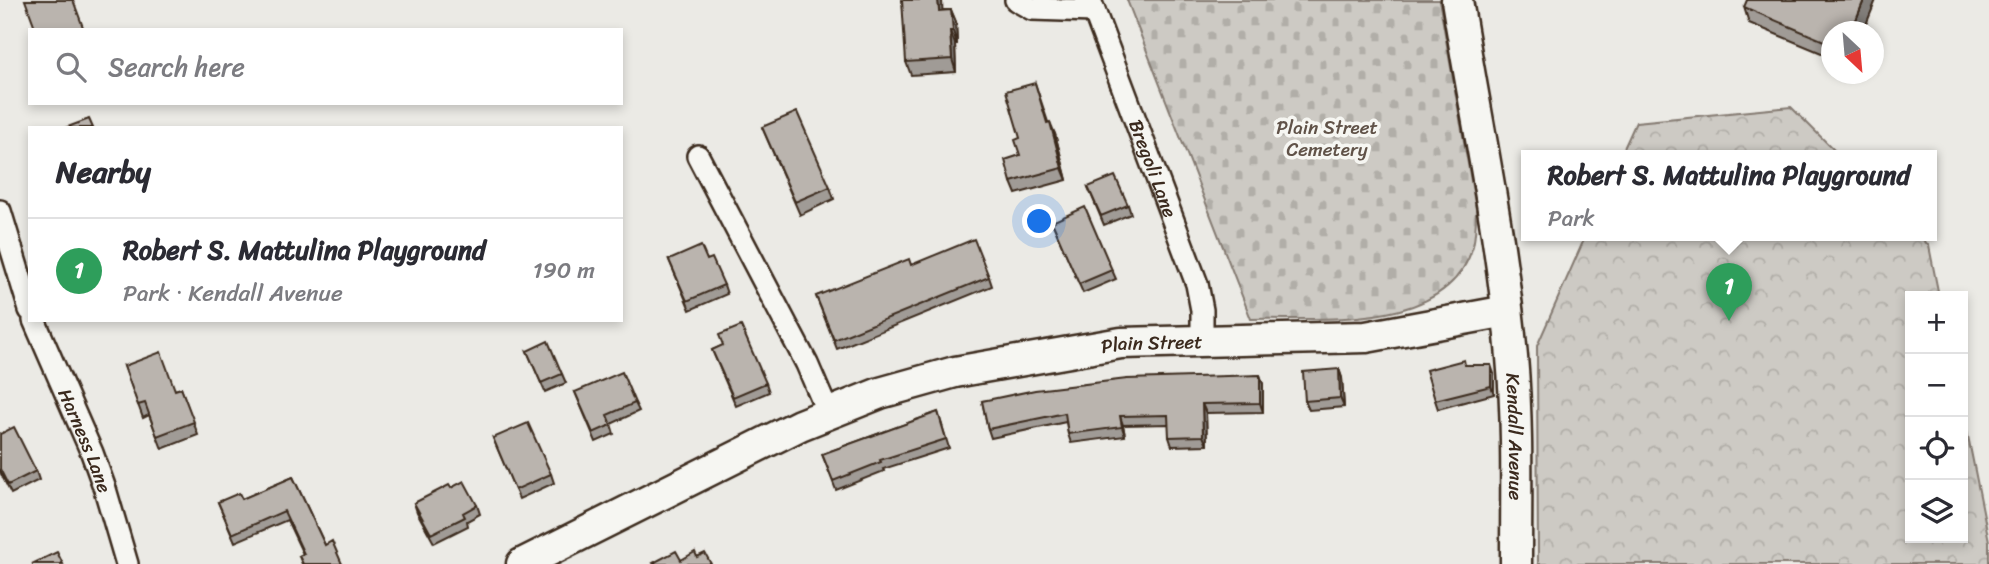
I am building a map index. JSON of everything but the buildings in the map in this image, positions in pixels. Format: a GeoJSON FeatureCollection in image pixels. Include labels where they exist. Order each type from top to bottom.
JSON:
{"type":"FeatureCollection","features":[{"type":"Feature","properties":{"kind":"street"},"geometry":{"type":"LineString","coordinates":[[1016,0],[1032,9],[1092,5]]}},
{"type":"Feature","properties":{"kind":"street"},"geometry":{"type":"LineString","coordinates":[[1457,0],[1507,311]]}},
{"type":"Feature","properties":{"kind":"street","name":"Bregoli Lane"},"geometry":{"type":"LineString","coordinates":[[1092,5],[1197,284],[1202,310],[1202,339]]}},
{"type":"Feature","properties":{"kind":"street"},"geometry":{"type":"LineString","coordinates":[[698,156],[807,364],[828,413]]}},
{"type":"Feature","properties":{"kind":"street"},"geometry":{"type":"LineString","coordinates":[[0,211],[28,303]]}},
{"type":"Feature","properties":{"kind":"street","name":"Plain Street"},"geometry":{"type":"LineString","coordinates":[[522,564],[775,436],[828,413],[905,386],[975,368],[1121,343],[1366,337],[1507,311]]}},
{"type":"Feature","properties":{"kind":"street","name":"Kendall Avenue"},"geometry":{"type":"LineString","coordinates":[[1507,311],[1515,409],[1516,564]]}},
{"type":"Feature","properties":{"kind":"street","name":"Harness Lane"},"geometry":{"type":"LineString","coordinates":[[35,322],[92,453],[127,564]]}},
{"type":"Feature","properties":{"kind":"green space","name":"Plain Street Cemetery"},"geometry":{"type":"Polygon","coordinates":[[[1127,0],[1439,0],[1476,209],[1473,246],[1459,274],[1438,294],[1410,307],[1379,314],[1346,318],[1251,319],[1127,0]]]}},
{"type":"Feature","properties":{"kind":"green space"},"geometry":{"type":"Polygon","coordinates":[[[1791,107],[1834,150],[1623,150],[1636,122],[1791,107]]]}},
{"type":"Feature","properties":{"kind":"green space"},"geometry":{"type":"Polygon","coordinates":[[[1583,241],[1924,241],[1929,246],[1938,291],[1905,291],[1905,543],[1968,543],[1968,436],[1989,541],[1989,564],[1538,564],[1537,346],[1583,241]]]}},
{"type":"Feature","properties":{"kind":"place","name":"Robert S. Mattulina Playground"},"geometry":{"type":"Point","coordinates":[1729,321]}}]}
